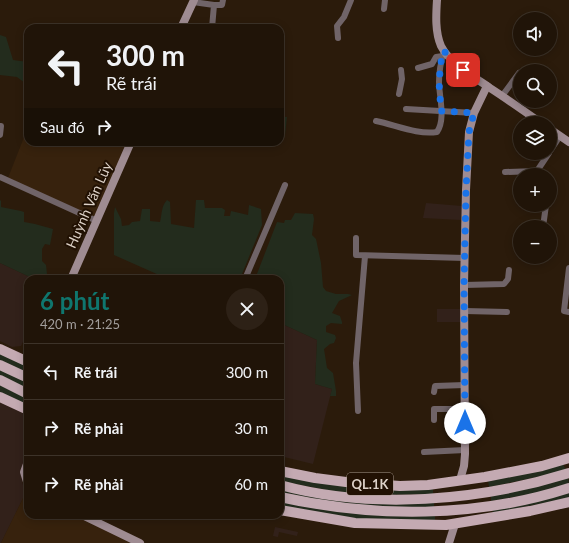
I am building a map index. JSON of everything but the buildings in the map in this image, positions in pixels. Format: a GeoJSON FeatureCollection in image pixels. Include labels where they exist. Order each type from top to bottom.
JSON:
{"type":"FeatureCollection","features":[{"type":"Feature","properties":{"kind":"main road"},"geometry":{"type":"LineString","coordinates":[[0,348],[24,360]]}},
{"type":"Feature","properties":{"kind":"main road"},"geometry":{"type":"LineString","coordinates":[[0,365],[24,375]]}},
{"type":"Feature","properties":{"kind":"main road"},"geometry":{"type":"LineString","coordinates":[[0,380],[24,392]]}},
{"type":"Feature","properties":{"kind":"main road"},"geometry":{"type":"LineString","coordinates":[[0,397],[24,408]]}},
{"type":"Feature","properties":{"kind":"main road","name":"QL.1K"},"geometry":{"type":"LineString","coordinates":[[284,472],[346,482],[400,486],[428,485],[485,477],[542,466],[569,458]]}},
{"type":"Feature","properties":{"kind":"main road","name":"QL.1K"},"geometry":{"type":"LineString","coordinates":[[284,486],[331,495],[377,499],[459,496],[531,484],[569,473]]}},
{"type":"Feature","properties":{"kind":"main road"},"geometry":{"type":"LineString","coordinates":[[455,524],[458,510],[460,480]]}},
{"type":"Feature","properties":{"kind":"main road","name":"QL.1K"},"geometry":{"type":"LineString","coordinates":[[284,498],[347,509],[400,512],[458,510],[517,502],[569,488]]}},
{"type":"Feature","properties":{"kind":"main road"},"geometry":{"type":"LineString","coordinates":[[284,511],[355,523],[418,525],[455,524],[530,511],[569,502]]}},
{"type":"Feature","properties":{"kind":"street"},"geometry":{"type":"LineString","coordinates":[[183,24],[193,1],[222,5],[223,0]]}},
{"type":"Feature","properties":{"kind":"street"},"geometry":{"type":"LineString","coordinates":[[338,38],[337,26],[344,17],[351,0]]}},
{"type":"Feature","properties":{"kind":"street"},"geometry":{"type":"LineString","coordinates":[[384,9],[385,0]]}},
{"type":"Feature","properties":{"kind":"street"},"geometry":{"type":"LineString","coordinates":[[376,121],[418,131],[436,132],[439,130],[441,111],[439,82],[444,53],[437,27],[437,0]]}},
{"type":"Feature","properties":{"kind":"street"},"geometry":{"type":"LineString","coordinates":[[212,24],[214,5]]}},
{"type":"Feature","properties":{"kind":"street"},"geometry":{"type":"LineString","coordinates":[[418,68],[432,64],[436,57],[444,53]]}},
{"type":"Feature","properties":{"kind":"street"},"geometry":{"type":"LineString","coordinates":[[444,53],[463,70],[531,116]]}},
{"type":"Feature","properties":{"kind":"street"},"geometry":{"type":"LineString","coordinates":[[399,94],[402,79],[400,70]]}},
{"type":"Feature","properties":{"kind":"street"},"geometry":{"type":"LineString","coordinates":[[502,96],[513,81]]}},
{"type":"Feature","properties":{"kind":"street"},"geometry":{"type":"LineString","coordinates":[[460,480],[464,466],[465,450],[464,285],[469,132],[474,113],[487,86]]}},
{"type":"Feature","properties":{"kind":"street"},"geometry":{"type":"LineString","coordinates":[[406,109],[474,113]]}},
{"type":"Feature","properties":{"kind":"street"},"geometry":{"type":"LineString","coordinates":[[0,135],[1,126]]}},
{"type":"Feature","properties":{"kind":"street"},"geometry":{"type":"LineString","coordinates":[[557,134],[569,142]]}},
{"type":"Feature","properties":{"kind":"street"},"geometry":{"type":"LineString","coordinates":[[557,140],[560,136]]}},
{"type":"Feature","properties":{"kind":"street","name":"Huỳnh Văn Lũy"},"geometry":{"type":"LineString","coordinates":[[73,275],[129,146]]}},
{"type":"Feature","properties":{"kind":"street"},"geometry":{"type":"LineString","coordinates":[[505,172],[513,172]]}},
{"type":"Feature","properties":{"kind":"street"},"geometry":{"type":"LineString","coordinates":[[0,177],[97,221]]}},
{"type":"Feature","properties":{"kind":"street"},"geometry":{"type":"LineString","coordinates":[[247,275],[285,185]]}},
{"type":"Feature","properties":{"kind":"street"},"geometry":{"type":"LineString","coordinates":[[356,238],[356,255],[465,258]]}},
{"type":"Feature","properties":{"kind":"street"},"geometry":{"type":"LineString","coordinates":[[358,411],[356,363],[365,256]]}},
{"type":"Feature","properties":{"kind":"street"},"geometry":{"type":"LineString","coordinates":[[569,268],[564,311],[569,312]]}},
{"type":"Feature","properties":{"kind":"street"},"geometry":{"type":"LineString","coordinates":[[464,285],[502,285],[508,279],[508,270]]}},
{"type":"Feature","properties":{"kind":"street"},"geometry":{"type":"LineString","coordinates":[[465,312],[507,312]]}},
{"type":"Feature","properties":{"kind":"street"},"geometry":{"type":"LineString","coordinates":[[434,392],[435,386],[465,385]]}},
{"type":"Feature","properties":{"kind":"street"},"geometry":{"type":"LineString","coordinates":[[434,420],[434,409],[465,409]]}},
{"type":"Feature","properties":{"kind":"street"},"geometry":{"type":"LineString","coordinates":[[424,452],[465,450]]}},
{"type":"Feature","properties":{"kind":"street"},"geometry":{"type":"LineString","coordinates":[[90,519],[140,543]]}},
{"type":"Feature","properties":{"kind":"street"},"geometry":{"type":"LineString","coordinates":[[449,543],[455,524]]}},
{"type":"Feature","properties":{"kind":"shaded area"},"geometry":{"type":"Polygon","coordinates":[[[24,137],[24,146],[125,146],[94,217],[8,178],[24,137]]]}},
{"type":"Feature","properties":{"kind":"shaded area"},"geometry":{"type":"Polygon","coordinates":[[[426,203],[462,206],[461,220],[423,218],[426,203]]]}},
{"type":"Feature","properties":{"kind":"shaded area"},"geometry":{"type":"Polygon","coordinates":[[[0,263],[26,275],[24,275],[24,340],[21,346],[12,347],[0,341],[0,263]]]}},
{"type":"Feature","properties":{"kind":"shaded area"},"geometry":{"type":"Polygon","coordinates":[[[437,309],[461,309],[461,322],[437,322],[437,309]]]}},
{"type":"Feature","properties":{"kind":"shaded area"},"geometry":{"type":"Polygon","coordinates":[[[284,325],[317,340],[315,384],[332,389],[313,464],[284,457],[284,325]]]}},
{"type":"Feature","properties":{"kind":"shaded area"},"geometry":{"type":"Polygon","coordinates":[[[0,401],[24,412],[24,461],[20,471],[24,486],[24,496],[0,543],[0,401]]]}},
{"type":"Feature","properties":{"kind":"shaded area"},"geometry":{"type":"Polygon","coordinates":[[[24,496],[24,519],[81,519],[131,543],[1,543],[24,496]]]}},
{"type":"Feature","properties":{"kind":"shaded area"},"geometry":{"type":"Polygon","coordinates":[[[275,527],[298,532],[297,536],[279,532],[278,537],[273,536],[275,527]]]}},
{"type":"Feature","properties":{"kind":"green space"},"geometry":{"type":"Polygon","coordinates":[[[0,35],[6,37],[13,60],[24,61],[24,82],[17,77],[0,75],[0,35]]]}},
{"type":"Feature","properties":{"kind":"green space"},"geometry":{"type":"Polygon","coordinates":[[[284,117],[287,117],[284,138],[284,117]]]}},
{"type":"Feature","properties":{"kind":"green space"},"geometry":{"type":"Polygon","coordinates":[[[0,200],[1,207],[24,212],[24,222],[53,229],[50,245],[45,244],[42,249],[42,261],[46,265],[47,275],[26,275],[0,263],[0,200]]]}},
{"type":"Feature","properties":{"kind":"green space"},"geometry":{"type":"Polygon","coordinates":[[[167,200],[170,202],[171,224],[194,228],[196,200],[204,200],[205,208],[222,208],[225,210],[224,216],[230,216],[231,211],[248,215],[249,205],[261,209],[262,225],[242,275],[159,275],[114,255],[115,207],[121,219],[122,226],[140,221],[142,209],[150,209],[150,221],[160,222],[165,202],[167,200]]]}},
{"type":"Feature","properties":{"kind":"green space"},"geometry":{"type":"Polygon","coordinates":[[[295,213],[313,214],[314,219],[312,235],[316,239],[321,263],[323,287],[326,291],[336,294],[352,295],[339,301],[332,313],[340,316],[342,324],[331,323],[326,326],[326,332],[335,335],[336,338],[334,343],[330,344],[324,349],[327,368],[333,373],[336,396],[330,396],[332,389],[315,384],[317,340],[284,325],[284,275],[257,275],[277,222],[284,223],[285,220],[291,220],[295,213]]]}},
{"type":"Feature","properties":{"kind":"green space"},"geometry":{"type":"Polygon","coordinates":[[[0,353],[24,364],[24,372],[0,361],[0,353]]]}},
{"type":"Feature","properties":{"kind":"green space"},"geometry":{"type":"Polygon","coordinates":[[[0,370],[24,380],[24,387],[0,376],[0,370]]]}},
{"type":"Feature","properties":{"kind":"green space"},"geometry":{"type":"Polygon","coordinates":[[[0,385],[24,396],[24,404],[0,393],[0,385]]]}},
{"type":"Feature","properties":{"kind":"green space"},"geometry":{"type":"Polygon","coordinates":[[[563,464],[566,470],[489,487],[488,480],[563,464]]]}},
{"type":"Feature","properties":{"kind":"green space"},"geometry":{"type":"Polygon","coordinates":[[[284,475],[433,488],[433,494],[376,495],[332,491],[284,482],[284,475]]]}},
{"type":"Feature","properties":{"kind":"green space"},"geometry":{"type":"Polygon","coordinates":[[[568,477],[569,484],[543,492],[491,501],[491,495],[568,477]]]}},
{"type":"Feature","properties":{"kind":"green space"},"geometry":{"type":"Polygon","coordinates":[[[284,489],[434,501],[434,507],[399,508],[346,505],[284,495],[284,489]]]}},
{"type":"Feature","properties":{"kind":"green space"},"geometry":{"type":"Polygon","coordinates":[[[569,492],[569,498],[493,513],[492,509],[569,492]]]}},
{"type":"Feature","properties":{"kind":"green space"},"geometry":{"type":"Polygon","coordinates":[[[284,501],[435,515],[435,521],[355,519],[284,507],[284,501]]]}},
{"type":"Feature","properties":{"kind":"route"},"geometry":{"type":"LineString","coordinates":[[463,70],[444,51],[441,62],[439,82],[441,111],[474,113],[470,123],[469,132],[466,190],[464,285],[465,423]]}}]}
